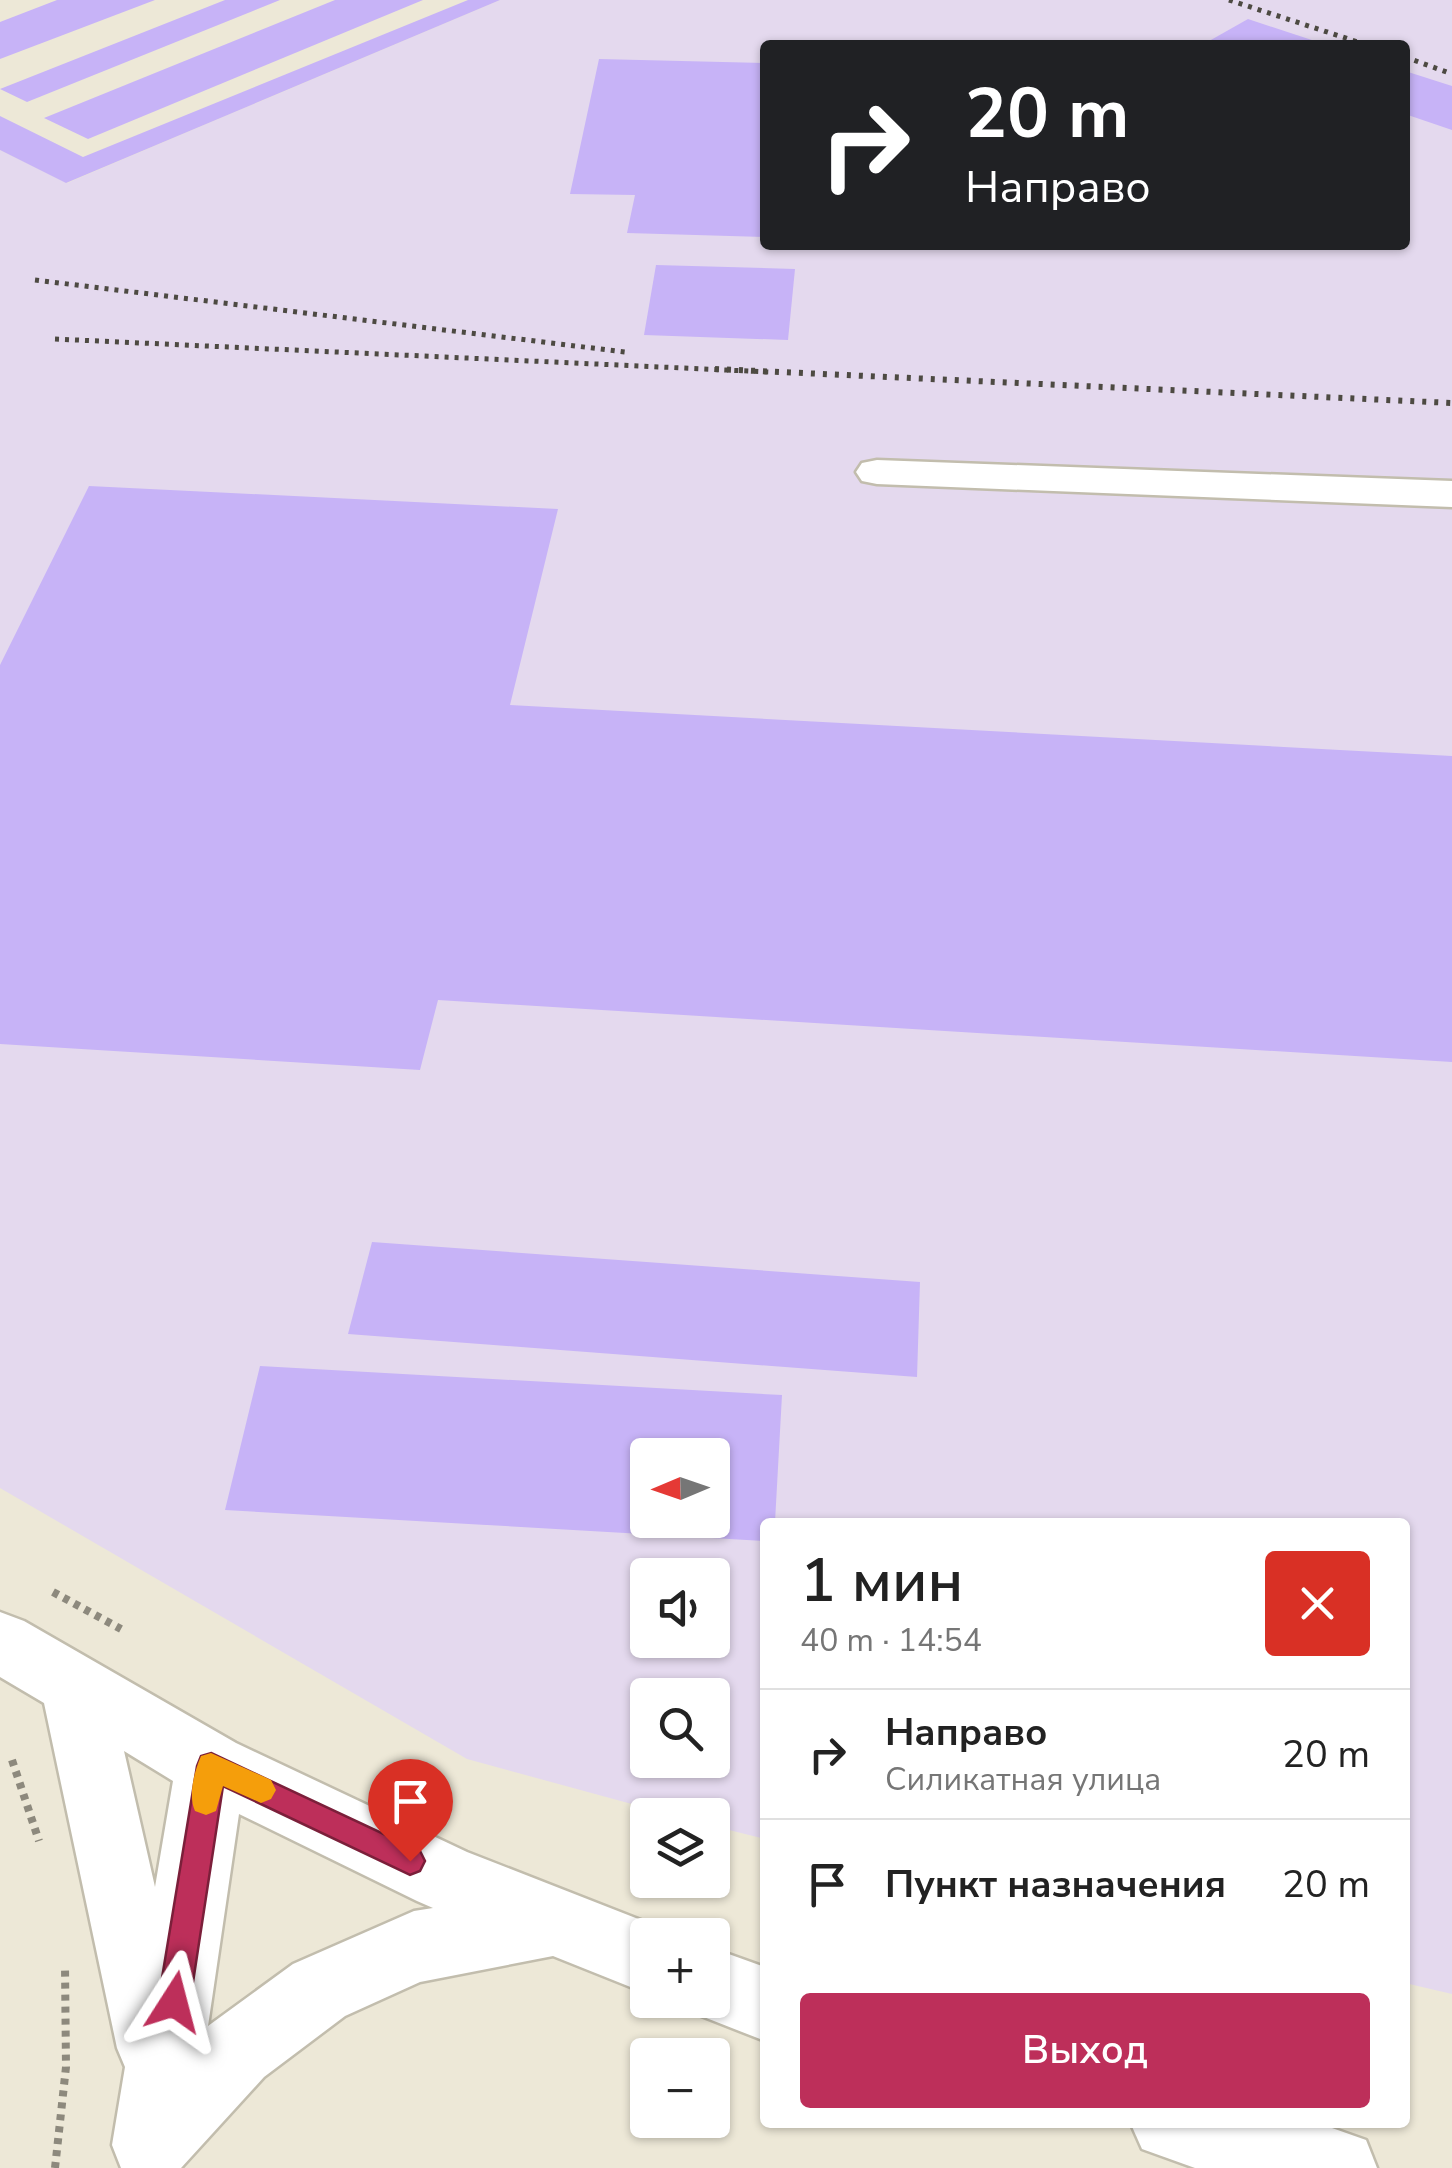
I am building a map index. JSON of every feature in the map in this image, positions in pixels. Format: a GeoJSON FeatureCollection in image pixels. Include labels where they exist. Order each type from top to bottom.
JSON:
{"type":"FeatureCollection","features":[{"type":"Feature","properties":{"kind":"street"},"geometry":{"type":"LineString","coordinates":[[877,472],[1452,494]]}},
{"type":"Feature","properties":{"kind":"street"},"geometry":{"type":"LineString","coordinates":[[0,1642],[211,1766],[443,1876],[630,1951]]}},
{"type":"Feature","properties":{"kind":"street"},"geometry":{"type":"LineString","coordinates":[[74,1685],[153,2130]]}},
{"type":"Feature","properties":{"kind":"street"},"geometry":{"type":"LineString","coordinates":[[153,2130],[211,1766]]}},
{"type":"Feature","properties":{"kind":"street"},"geometry":{"type":"LineString","coordinates":[[153,2130],[237,2050],[319,1990],[414,1947],[555,1921]]}},
{"type":"Feature","properties":{"kind":"street"},"geometry":{"type":"LineString","coordinates":[[730,1991],[760,2002]]}},
{"type":"Feature","properties":{"kind":"street"},"geometry":{"type":"LineString","coordinates":[[1191,2128],[1335,2168]]}},
{"type":"Feature","properties":{"kind":"path"},"geometry":{"type":"LineString","coordinates":[[53,1592],[121,1629]]}},
{"type":"Feature","properties":{"kind":"path"},"geometry":{"type":"LineString","coordinates":[[12,1760],[41,1849]]}},
{"type":"Feature","properties":{"kind":"path"},"geometry":{"type":"LineString","coordinates":[[55,2168],[64,2110],[68,2018],[65,1961]]}},
{"type":"Feature","properties":{"kind":"shaded area"},"geometry":{"type":"Polygon","coordinates":[[[500,0],[1452,0],[1452,1994],[1410,1984],[1410,1518],[760,1518],[760,1838],[730,1830],[730,1798],[630,1798],[630,1804],[467,1759],[0,1488],[0,150],[67,183],[500,0]]]}},
{"type":"Feature","properties":{"kind":"building"},"geometry":{"type":"Polygon","coordinates":[[[57,0],[155,0],[0,59],[0,22],[57,0]]]}},
{"type":"Feature","properties":{"kind":"building"},"geometry":{"type":"Polygon","coordinates":[[[225,0],[280,0],[27,102],[0,89],[225,0]]]}},
{"type":"Feature","properties":{"kind":"building"},"geometry":{"type":"Polygon","coordinates":[[[335,0],[423,0],[88,139],[44,118],[335,0]]]}},
{"type":"Feature","properties":{"kind":"building"},"geometry":{"type":"Polygon","coordinates":[[[468,0],[500,0],[66,183],[0,150],[0,116],[83,157],[468,0]]]}},
{"type":"Feature","properties":{"kind":"building"},"geometry":{"type":"Polygon","coordinates":[[[1248,19],[1312,40],[1211,40],[1248,19]]]}},
{"type":"Feature","properties":{"kind":"building"},"geometry":{"type":"Polygon","coordinates":[[[599,59],[760,63],[760,237],[627,233],[635,195],[570,194],[599,59]]]}},
{"type":"Feature","properties":{"kind":"building"},"geometry":{"type":"Polygon","coordinates":[[[1410,73],[1452,86],[1452,130],[1410,116],[1410,73]]]}},
{"type":"Feature","properties":{"kind":"building"},"geometry":{"type":"Polygon","coordinates":[[[656,265],[795,269],[788,340],[644,335],[656,265]]]}},
{"type":"Feature","properties":{"kind":"building"},"geometry":{"type":"Polygon","coordinates":[[[89,486],[558,509],[510,705],[1452,756],[1452,1062],[438,1000],[420,1070],[0,1044],[0,665],[89,486]]]}},
{"type":"Feature","properties":{"kind":"building"},"geometry":{"type":"Polygon","coordinates":[[[372,1242],[920,1282],[917,1377],[348,1334],[372,1242]]]}},
{"type":"Feature","properties":{"kind":"building"},"geometry":{"type":"Polygon","coordinates":[[[260,1366],[782,1395],[775,1518],[760,1518],[760,1541],[713,1538],[730,1538],[730,1438],[630,1438],[630,1533],[225,1510],[260,1366]]]}},
{"type":"Feature","properties":{"kind":"railway"},"geometry":{"type":"LineString","coordinates":[[1229,0],[1352,40]]}},
{"type":"Feature","properties":{"kind":"railway"},"geometry":{"type":"LineString","coordinates":[[1410,59],[1452,74]]}},
{"type":"Feature","properties":{"kind":"railway"},"geometry":{"type":"LineString","coordinates":[[35,280],[625,352]]}},
{"type":"Feature","properties":{"kind":"railway"},"geometry":{"type":"LineString","coordinates":[[55,339],[769,372]]}},
{"type":"Feature","properties":{"kind":"railway"},"geometry":{"type":"LineString","coordinates":[[715,369],[1452,403]]}},
{"type":"Feature","properties":{"kind":"slow traffic"},"geometry":{"type":"LineString","coordinates":[[206,1802],[211,1766],[261,1790]]}},
{"type":"Feature","properties":{"kind":"route"},"geometry":{"type":"LineString","coordinates":[[174,2002],[211,1766],[410,1861]]}}]}
